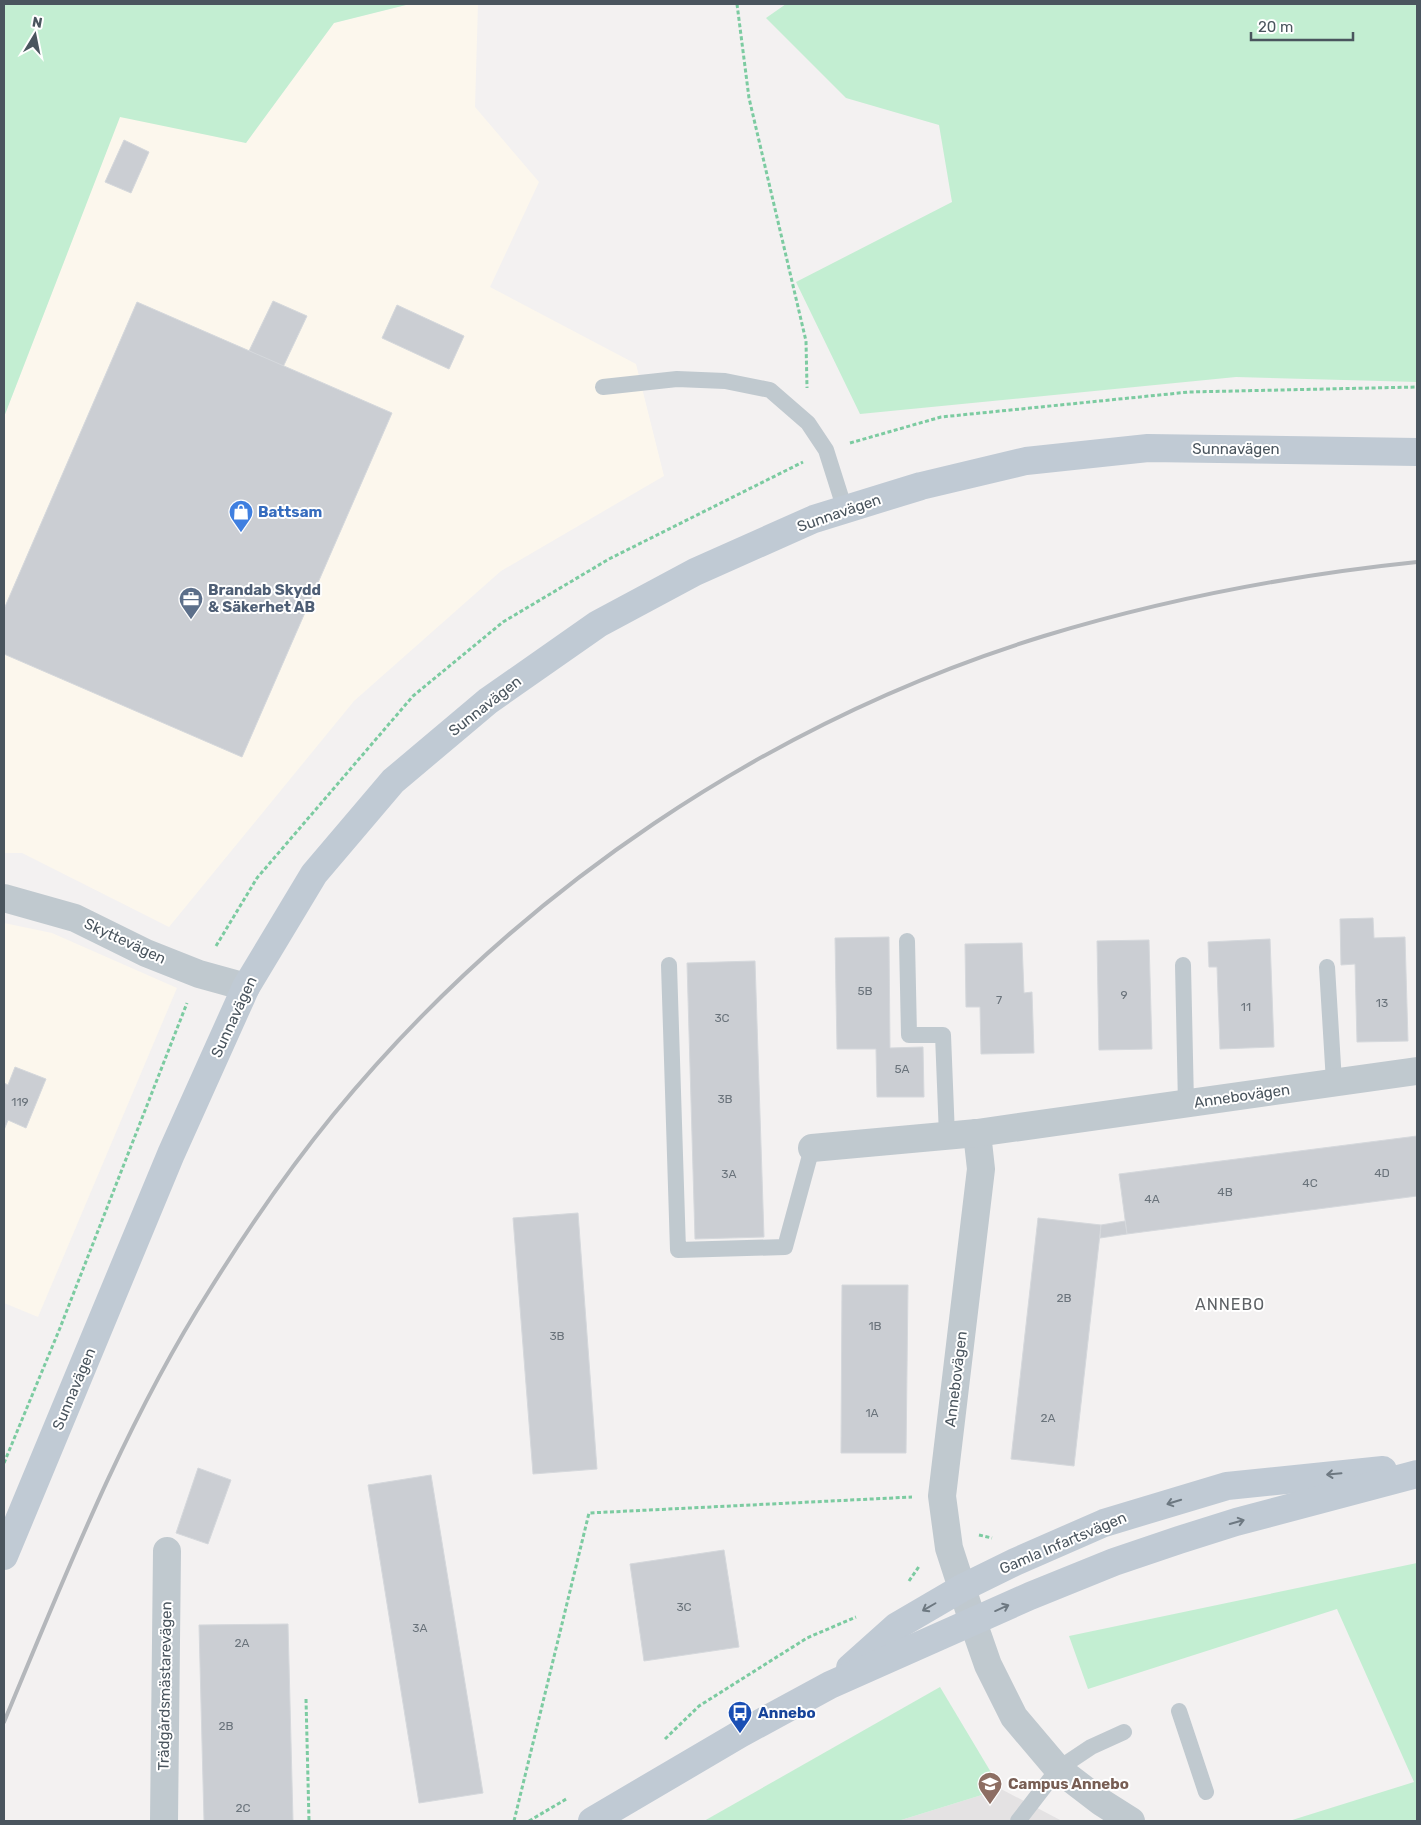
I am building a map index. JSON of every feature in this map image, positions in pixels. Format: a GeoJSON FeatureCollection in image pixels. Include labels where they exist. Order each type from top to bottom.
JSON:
{"type":"FeatureCollection","features":[{"type":"Feature","properties":{"kind":"main road","name":"Sunnavägen"},"geometry":{"type":"LineString","coordinates":[[4,1556],[171,1154],[246,987],[320,867],[393,781],[488,701],[598,624],[694,572],[814,519],[920,486],[1026,461],[1148,448],[1417,452]]}},
{"type":"Feature","properties":{"kind":"main road","name":"Gamla Infartsvägen"},"geometry":{"type":"LineString","coordinates":[[830,1685],[897,1626],[962,1588],[1015,1562],[1104,1523],[1227,1486],[1417,1467]]}},
{"type":"Feature","properties":{"kind":"main road","name":"Gamla Infartsvägen"},"geometry":{"type":"LineString","coordinates":[[592,1821],[740,1734],[830,1685],[1114,1562],[1236,1522],[1417,1474]]}},
{"type":"Feature","properties":{"kind":"street","name":"Skyttevägen"},"geometry":{"type":"LineString","coordinates":[[4,898],[75,918],[146,953],[199,974],[246,987]]}},
{"type":"Feature","properties":{"kind":"street","name":"Annebovägen"},"geometry":{"type":"LineString","coordinates":[[812,1148],[977,1134],[1417,1071]]}},
{"type":"Feature","properties":{"kind":"street","name":"Annebovägen"},"geometry":{"type":"LineString","coordinates":[[977,1134],[981,1169],[942,1496],[949,1548],[988,1666],[1014,1717],[1058,1769],[1101,1802],[1131,1821]]}},
{"type":"Feature","properties":{"kind":"street","name":"Trädgårdsmästarevägen"},"geometry":{"type":"LineString","coordinates":[[164,1821],[167,1551]]}},
{"type":"Feature","properties":{"kind":"lane"},"geometry":{"type":"LineString","coordinates":[[603,387],[677,379],[725,381],[770,390],[808,423],[826,450],[845,510]]}},
{"type":"Feature","properties":{"kind":"lane"},"geometry":{"type":"LineString","coordinates":[[907,941],[909,1035],[943,1035],[947,1136]]}},
{"type":"Feature","properties":{"kind":"lane"},"geometry":{"type":"LineString","coordinates":[[1183,964],[1186,1104]]}},
{"type":"Feature","properties":{"kind":"lane"},"geometry":{"type":"LineString","coordinates":[[669,965],[678,1250],[785,1247],[812,1148]]}},
{"type":"Feature","properties":{"kind":"lane"},"geometry":{"type":"LineString","coordinates":[[1327,967],[1334,1082]]}},
{"type":"Feature","properties":{"kind":"lane"},"geometry":{"type":"LineString","coordinates":[[1179,1711],[1206,1792]]}},
{"type":"Feature","properties":{"kind":"lane"},"geometry":{"type":"LineString","coordinates":[[1018,1821],[1058,1769],[1090,1747],[1124,1732]]}},
{"type":"Feature","properties":{"kind":"path"},"geometry":{"type":"LineString","coordinates":[[738,4],[749,98],[806,341],[808,423]]}},
{"type":"Feature","properties":{"kind":"path"},"geometry":{"type":"LineString","coordinates":[[4,1463],[60,1328],[199,974],[257,878],[413,696],[512,617],[609,559],[826,450],[941,417],[1189,392],[1417,387]]}},
{"type":"Feature","properties":{"kind":"path"},"geometry":{"type":"LineString","coordinates":[[514,1821],[589,1513],[942,1496]]}},
{"type":"Feature","properties":{"kind":"path"},"geometry":{"type":"LineString","coordinates":[[306,1700],[309,1821]]}},
{"type":"Feature","properties":{"kind":"shaded area"},"geometry":{"type":"Polygon","coordinates":[[[410,4],[478,4],[475,107],[539,182],[490,287],[636,364],[664,476],[501,571],[354,701],[169,927],[22,853],[4,853],[4,417],[120,116],[246,143],[334,23],[410,4]]]}},
{"type":"Feature","properties":{"kind":"shaded area"},"geometry":{"type":"Polygon","coordinates":[[[4,923],[52,933],[177,988],[38,1317],[4,1303],[4,923]]]}},
{"type":"Feature","properties":{"kind":"shaded area","name":"Campus Annebo"},"geometry":{"type":"Polygon","coordinates":[[[1001,1789],[1062,1821],[898,1821],[1001,1789]]]}},
{"type":"Feature","properties":{"kind":"green space"},"geometry":{"type":"Polygon","coordinates":[[[4,4],[410,4],[334,23],[246,143],[120,117],[4,417],[4,4]]]}},
{"type":"Feature","properties":{"kind":"green space"},"geometry":{"type":"Polygon","coordinates":[[[786,4],[1417,4],[1417,382],[1236,377],[860,414],[796,282],[952,202],[939,125],[846,98],[766,18],[786,4]]]}},
{"type":"Feature","properties":{"kind":"green space"},"geometry":{"type":"Polygon","coordinates":[[[1417,1563],[1417,1821],[1289,1821],[1414,1782],[1337,1609],[1088,1689],[1069,1636],[1417,1563]]]}},
{"type":"Feature","properties":{"kind":"green space"},"geometry":{"type":"Polygon","coordinates":[[[940,1687],[1001,1789],[898,1821],[704,1821],[940,1687]]]}},
{"type":"Feature","properties":{"kind":"building"},"geometry":{"type":"Polygon","coordinates":[[[124,140],[149,152],[131,193],[105,182],[124,140]]]}},
{"type":"Feature","properties":{"kind":"building"},"geometry":{"type":"Polygon","coordinates":[[[273,301],[307,316],[283,367],[249,351],[273,301]]]}},
{"type":"Feature","properties":{"kind":"building"},"geometry":{"type":"Polygon","coordinates":[[[137,302],[392,413],[242,757],[4,654],[4,609],[137,302]]]}},
{"type":"Feature","properties":{"kind":"building"},"geometry":{"type":"Polygon","coordinates":[[[397,305],[464,336],[449,369],[382,338],[397,305]]]}},
{"type":"Feature","properties":{"kind":"building"},"geometry":{"type":"Polygon","coordinates":[[[1373,918],[1374,938],[1405,937],[1408,1041],[1357,1042],[1355,964],[1341,965],[1340,919],[1373,918]]]}},
{"type":"Feature","properties":{"kind":"building"},"geometry":{"type":"Polygon","coordinates":[[[889,937],[890,1048],[923,1047],[924,1097],[877,1097],[876,1049],[837,1049],[835,938],[889,937]]]}},
{"type":"Feature","properties":{"kind":"building"},"geometry":{"type":"Polygon","coordinates":[[[1270,939],[1274,1047],[1220,1049],[1217,967],[1209,967],[1208,942],[1270,939]]]}},
{"type":"Feature","properties":{"kind":"building"},"geometry":{"type":"Polygon","coordinates":[[[1149,940],[1152,1049],[1099,1050],[1097,941],[1149,940]]]}},
{"type":"Feature","properties":{"kind":"building"},"geometry":{"type":"Polygon","coordinates":[[[1022,943],[1024,993],[1032,992],[1034,1053],[981,1054],[980,1007],[966,1007],[965,944],[1022,943]]]}},
{"type":"Feature","properties":{"kind":"building"},"geometry":{"type":"Polygon","coordinates":[[[755,961],[764,1237],[695,1239],[687,963],[755,961]]]}},
{"type":"Feature","properties":{"kind":"building"},"geometry":{"type":"Polygon","coordinates":[[[15,1067],[46,1079],[26,1128],[8,1120],[4,1130],[4,1083],[8,1085],[15,1067]]]}},
{"type":"Feature","properties":{"kind":"building"},"geometry":{"type":"Polygon","coordinates":[[[1417,1136],[1417,1196],[1127,1234],[1119,1174],[1417,1136]]]}},
{"type":"Feature","properties":{"kind":"building"},"geometry":{"type":"Polygon","coordinates":[[[578,1213],[597,1469],[533,1474],[513,1218],[578,1213]]]}},
{"type":"Feature","properties":{"kind":"building"},"geometry":{"type":"Polygon","coordinates":[[[1038,1218],[1101,1225],[1074,1466],[1011,1459],[1038,1218]]]}},
{"type":"Feature","properties":{"kind":"building"},"geometry":{"type":"Polygon","coordinates":[[[1125,1221],[1127,1234],[1100,1238],[1101,1225],[1125,1221]]]}},
{"type":"Feature","properties":{"kind":"building"},"geometry":{"type":"Polygon","coordinates":[[[842,1285],[908,1285],[906,1453],[841,1453],[842,1285]]]}},
{"type":"Feature","properties":{"kind":"building"},"geometry":{"type":"Polygon","coordinates":[[[198,1468],[231,1480],[208,1544],[176,1533],[198,1468]]]}},
{"type":"Feature","properties":{"kind":"building"},"geometry":{"type":"Polygon","coordinates":[[[431,1475],[483,1793],[419,1803],[368,1485],[431,1475]]]}},
{"type":"Feature","properties":{"kind":"building"},"geometry":{"type":"Polygon","coordinates":[[[724,1550],[739,1647],[644,1661],[630,1564],[724,1550]]]}},
{"type":"Feature","properties":{"kind":"building"},"geometry":{"type":"Polygon","coordinates":[[[288,1624],[293,1821],[204,1821],[199,1625],[288,1624]]]}},
{"type":"Feature","properties":{"kind":"railway"},"geometry":{"type":"LineString","coordinates":[[4,1722],[73,1557],[123,1448],[178,1342],[253,1223],[300,1157],[333,1115],[405,1034],[482,958],[566,888],[654,824],[746,766],[842,715],[942,672],[1044,636],[1182,600],[1276,581],[1417,562]]}},
{"type":"Feature","properties":{"kind":"place","name":"Battsam"},"geometry":{"type":"Point","coordinates":[241,533]}},
{"type":"Feature","properties":{"kind":"place","name":"Brandab Skydd & Säkerhet AB"},"geometry":{"type":"Point","coordinates":[191,620]}},
{"type":"Feature","properties":{"kind":"place","name":"Annebo"},"geometry":{"type":"Point","coordinates":[740,1734]}},
{"type":"Feature","properties":{"kind":"place","name":"Campus Annebo"},"geometry":{"type":"Point","coordinates":[990,1805]}},
{"type":"Feature","properties":{"kind":"district","name":"ANNEBO"},"geometry":{"type":"Point","coordinates":[1230,1304]}}]}
